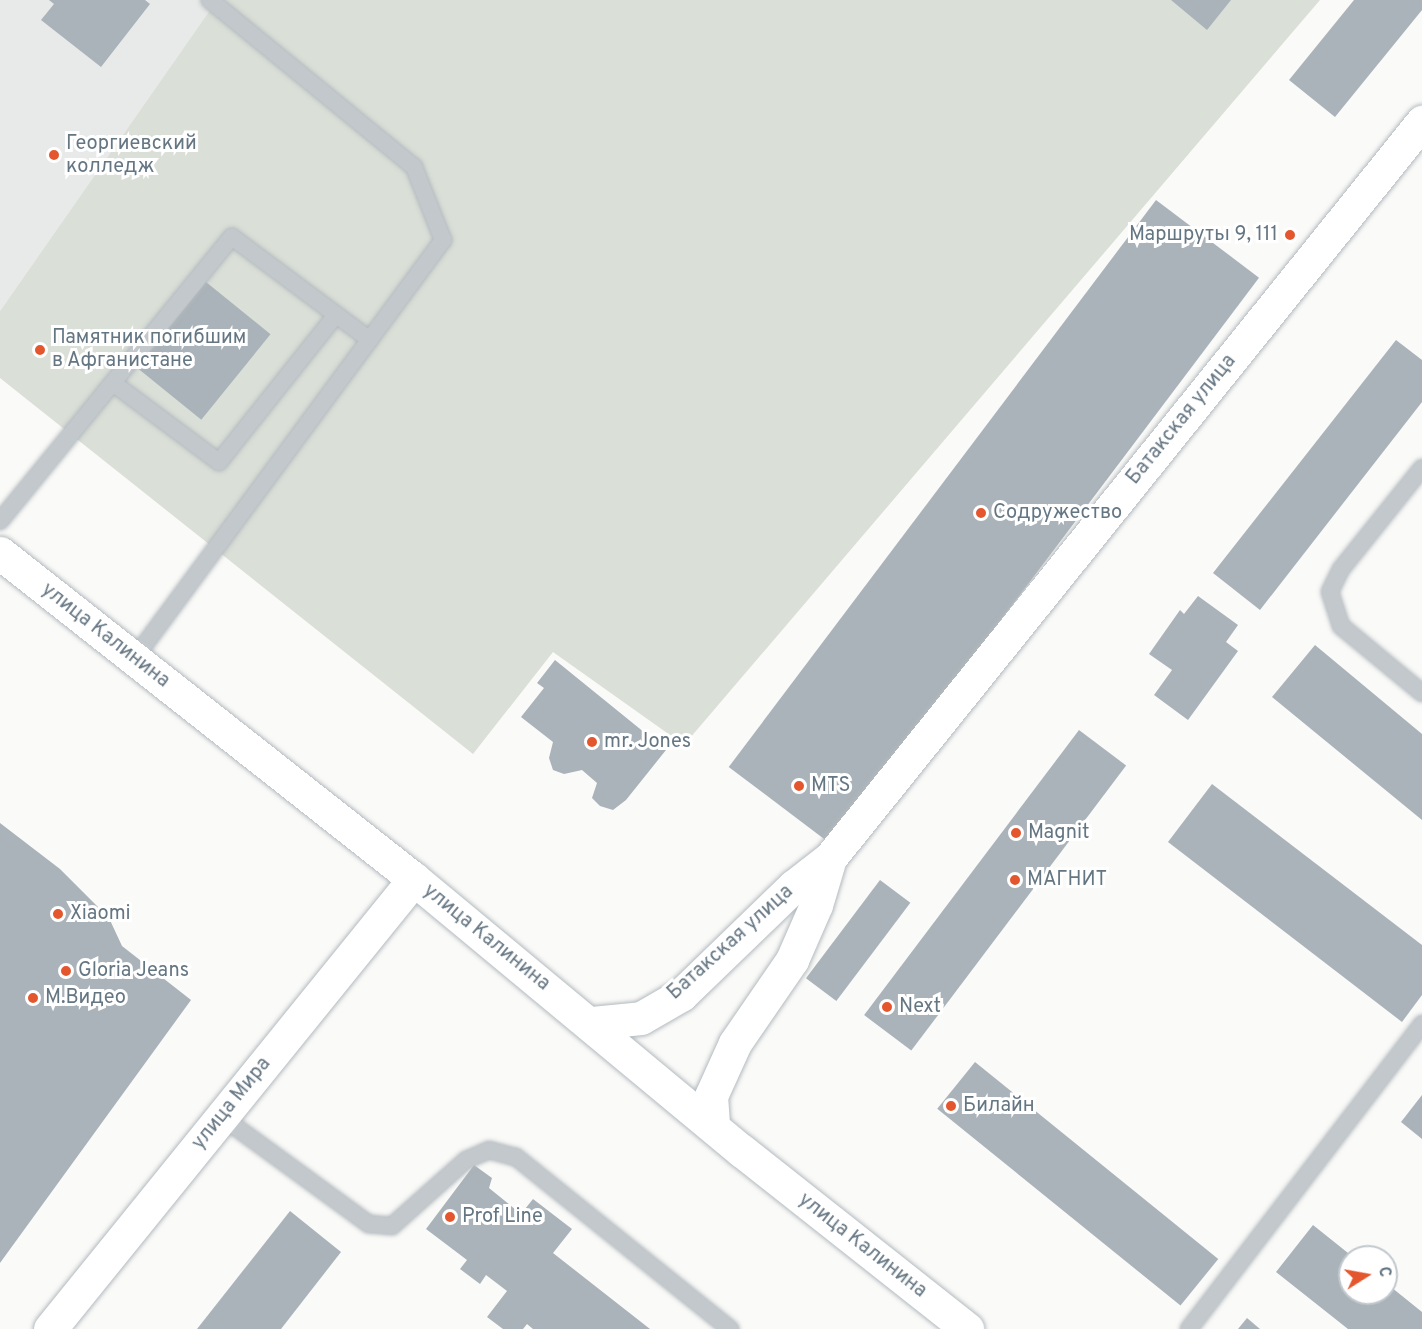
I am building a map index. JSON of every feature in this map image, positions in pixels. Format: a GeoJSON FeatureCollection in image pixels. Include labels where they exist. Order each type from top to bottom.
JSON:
{"type":"FeatureCollection","features":[{"type":"Feature","properties":{"kind":"main road","name":"Батакская улица"},"geometry":{"type":"LineString","coordinates":[[592,1023],[641,1018],[681,995],[794,886],[830,858],[1422,122]]}},
{"type":"Feature","properties":{"kind":"main road","name":"улица Калинина"},"geometry":{"type":"LineString","coordinates":[[0,553],[414,879],[592,1023],[712,1124],[967,1329]]}},
{"type":"Feature","properties":{"kind":"main road","name":"Батакская улица"},"geometry":{"type":"LineString","coordinates":[[712,1124],[711,1096],[735,1043],[792,960],[816,905],[830,858]]}},
{"type":"Feature","properties":{"kind":"main road","name":"улица Мира"},"geometry":{"type":"LineString","coordinates":[[50,1329],[414,879]]}},
{"type":"Feature","properties":{"kind":"lane"},"geometry":{"type":"LineString","coordinates":[[134,659],[442,240],[414,167],[210,0]]}},
{"type":"Feature","properties":{"kind":"lane"},"geometry":{"type":"LineString","coordinates":[[0,522],[232,237],[370,340]]}},
{"type":"Feature","properties":{"kind":"lane"},"geometry":{"type":"LineString","coordinates":[[113,383],[219,462],[336,315]]}},
{"type":"Feature","properties":{"kind":"lane"},"geometry":{"type":"LineString","coordinates":[[1422,468],[1341,569],[1330,592],[1341,626],[1422,693]]}},
{"type":"Feature","properties":{"kind":"lane"},"geometry":{"type":"LineString","coordinates":[[1189,1329],[1422,1024]]}},
{"type":"Feature","properties":{"kind":"lane"},"geometry":{"type":"LineString","coordinates":[[222,1117],[369,1224],[392,1226],[474,1157],[489,1150],[516,1157],[730,1329]]}},
{"type":"Feature","properties":{"kind":"shaded area","name":"Георгиевский колледж"},"geometry":{"type":"Polygon","coordinates":[[[0,0],[217,0],[0,311],[0,0]]]}},
{"type":"Feature","properties":{"kind":"shaded area"},"geometry":{"type":"Polygon","coordinates":[[[217,0],[1320,0],[684,745],[553,652],[473,754],[0,378],[0,311],[217,0]]]}},
{"type":"Feature","properties":{"kind":"building"},"geometry":{"type":"Polygon","coordinates":[[[49,0],[145,0],[150,4],[101,67],[41,20],[54,4],[49,0]]]}},
{"type":"Feature","properties":{"kind":"building"},"geometry":{"type":"Polygon","coordinates":[[[1171,0],[1231,0],[1207,30],[1171,0]]]}},
{"type":"Feature","properties":{"kind":"building"},"geometry":{"type":"Polygon","coordinates":[[[1354,0],[1422,0],[1422,10],[1335,117],[1289,80],[1354,0]]]}},
{"type":"Feature","properties":{"kind":"building","name":"Содружество"},"geometry":{"type":"Polygon","coordinates":[[[1156,200],[1259,278],[832,845],[729,767],[1156,200]]]}},
{"type":"Feature","properties":{"kind":"building"},"geometry":{"type":"Polygon","coordinates":[[[206,282],[271,334],[201,420],[137,367],[206,282]]]}},
{"type":"Feature","properties":{"kind":"building"},"geometry":{"type":"Polygon","coordinates":[[[1396,340],[1422,360],[1422,402],[1260,610],[1213,573],[1396,340]]]}},
{"type":"Feature","properties":{"kind":"building"},"geometry":{"type":"Polygon","coordinates":[[[1198,596],[1238,625],[1226,642],[1238,651],[1188,720],[1154,695],[1172,670],[1149,654],[1180,610],[1184,614],[1198,596]]]}},
{"type":"Feature","properties":{"kind":"building"},"geometry":{"type":"Polygon","coordinates":[[[1315,645],[1422,734],[1422,820],[1272,697],[1315,645]]]}},
{"type":"Feature","properties":{"kind":"building"},"geometry":{"type":"Polygon","coordinates":[[[555,660],[666,750],[626,800],[613,810],[600,806],[592,798],[597,783],[582,770],[564,774],[553,770],[549,758],[553,742],[521,717],[544,688],[537,683],[555,660]]]}},
{"type":"Feature","properties":{"kind":"building"},"geometry":{"type":"Polygon","coordinates":[[[1079,730],[1126,766],[911,1051],[864,1015],[1079,730]]]}},
{"type":"Feature","properties":{"kind":"building"},"geometry":{"type":"Polygon","coordinates":[[[1212,784],[1422,945],[1422,995],[1402,1022],[1168,842],[1212,784]]]}},
{"type":"Feature","properties":{"kind":"building"},"geometry":{"type":"Polygon","coordinates":[[[0,823],[60,869],[109,918],[122,946],[191,1000],[0,1263],[0,823]]]}},
{"type":"Feature","properties":{"kind":"building"},"geometry":{"type":"Polygon","coordinates":[[[880,880],[910,903],[836,1001],[806,978],[880,880]]]}},
{"type":"Feature","properties":{"kind":"building"},"geometry":{"type":"Polygon","coordinates":[[[975,1062],[1218,1259],[1180,1306],[937,1109],[975,1062]]]}},
{"type":"Feature","properties":{"kind":"building"},"geometry":{"type":"Polygon","coordinates":[[[1422,1095],[1422,1139],[1401,1122],[1422,1095]]]}},
{"type":"Feature","properties":{"kind":"building"},"geometry":{"type":"Polygon","coordinates":[[[474,1165],[492,1178],[489,1188],[521,1214],[533,1199],[572,1229],[553,1253],[650,1329],[533,1329],[527,1324],[523,1329],[503,1329],[487,1317],[507,1291],[486,1275],[480,1284],[460,1269],[467,1260],[426,1229],[474,1165]]]}},
{"type":"Feature","properties":{"kind":"building"},"geometry":{"type":"Polygon","coordinates":[[[290,1211],[341,1252],[281,1329],[197,1329],[290,1211]]]}},
{"type":"Feature","properties":{"kind":"building"},"geometry":{"type":"Polygon","coordinates":[[[1313,1225],[1338,1245],[1338,1305],[1398,1305],[1398,1293],[1422,1312],[1422,1329],[1348,1329],[1276,1272],[1313,1225]]]}},
{"type":"Feature","properties":{"kind":"building"},"geometry":{"type":"Polygon","coordinates":[[[1247,1318],[1260,1329],[1238,1329],[1247,1318]]]}},
{"type":"Feature","properties":{"kind":"place","name":"Георгиевский колледж"},"geometry":{"type":"Point","coordinates":[54,155]}},
{"type":"Feature","properties":{"kind":"place","name":"Маршруты 9, 111"},"geometry":{"type":"Point","coordinates":[1290,235]}},
{"type":"Feature","properties":{"kind":"place","name":"Памятник погибшим в Афганистане"},"geometry":{"type":"Point","coordinates":[40,350]}},
{"type":"Feature","properties":{"kind":"place","name":"Содружество"},"geometry":{"type":"Point","coordinates":[981,513]}},
{"type":"Feature","properties":{"kind":"place","name":"mr. Jones"},"geometry":{"type":"Point","coordinates":[592,742]}},
{"type":"Feature","properties":{"kind":"place","name":"MTS"},"geometry":{"type":"Point","coordinates":[799,786]}},
{"type":"Feature","properties":{"kind":"place","name":"Magnit"},"geometry":{"type":"Point","coordinates":[1016,833]}},
{"type":"Feature","properties":{"kind":"place","name":"МАГНИТ"},"geometry":{"type":"Point","coordinates":[1015,880]}},
{"type":"Feature","properties":{"kind":"place","name":"Xiaomi"},"geometry":{"type":"Point","coordinates":[58,914]}},
{"type":"Feature","properties":{"kind":"place","name":"Gloria Jeans"},"geometry":{"type":"Point","coordinates":[66,971]}},
{"type":"Feature","properties":{"kind":"place","name":"М.Видео"},"geometry":{"type":"Point","coordinates":[33,998]}},
{"type":"Feature","properties":{"kind":"place","name":"Next"},"geometry":{"type":"Point","coordinates":[887,1007]}},
{"type":"Feature","properties":{"kind":"place","name":"Билайн"},"geometry":{"type":"Point","coordinates":[951,1106]}},
{"type":"Feature","properties":{"kind":"place","name":"Prof Line"},"geometry":{"type":"Point","coordinates":[450,1217]}}]}
